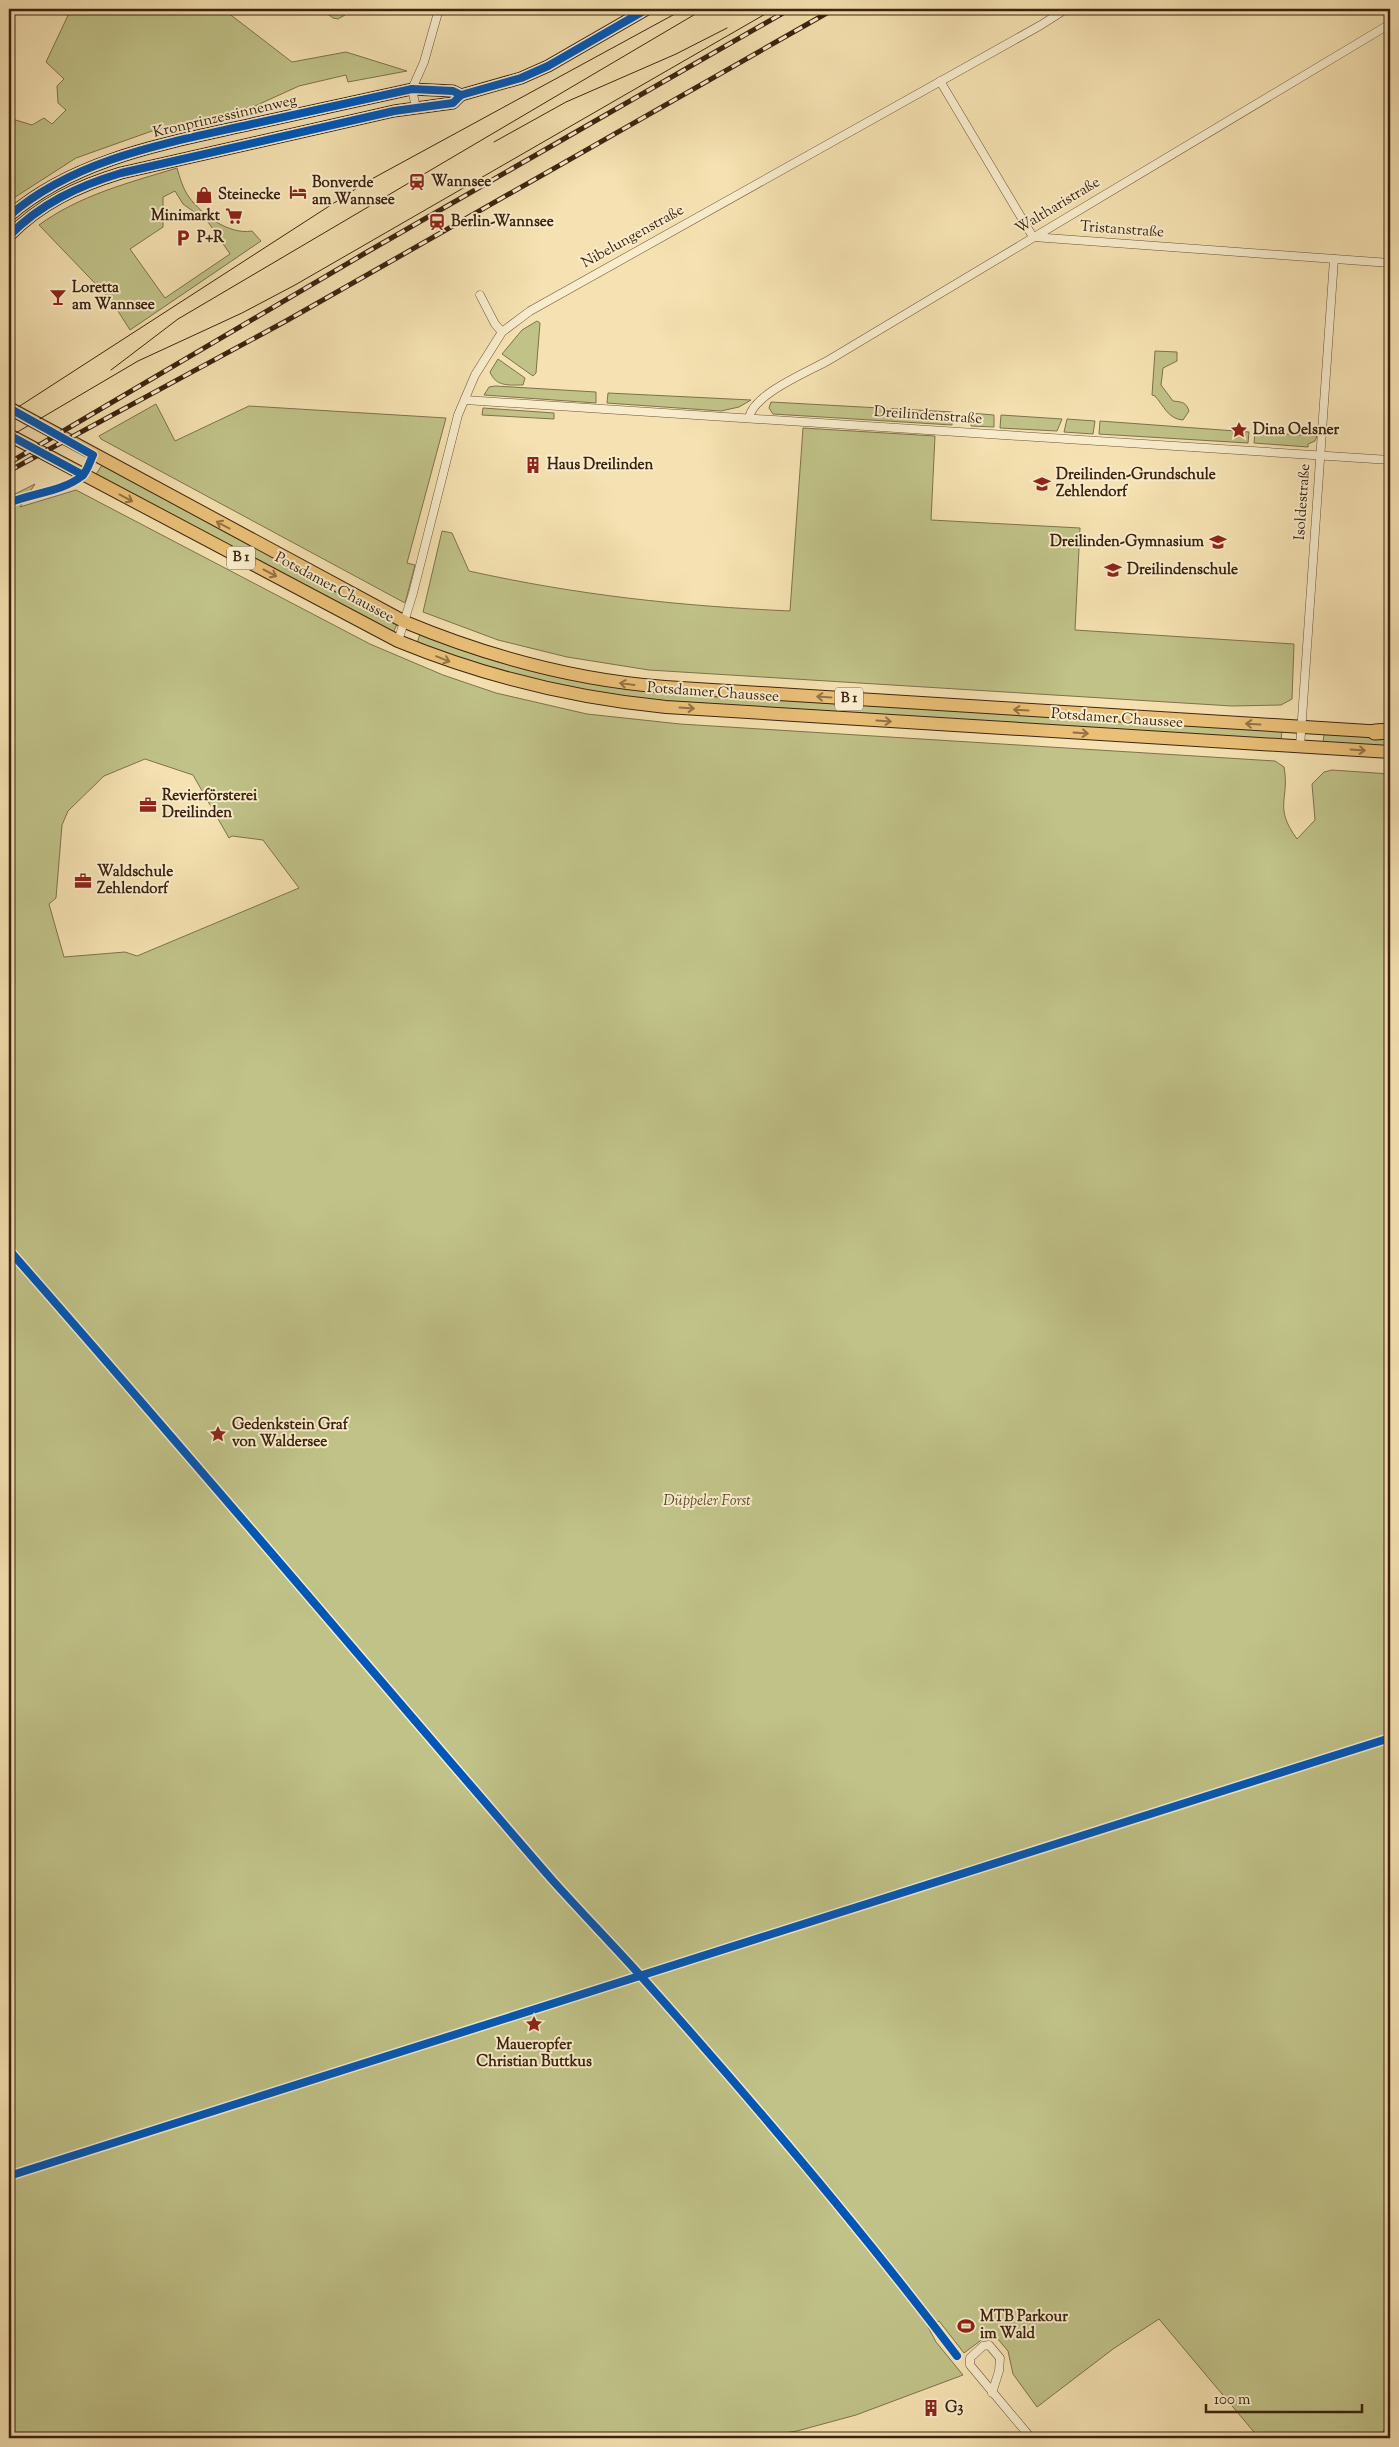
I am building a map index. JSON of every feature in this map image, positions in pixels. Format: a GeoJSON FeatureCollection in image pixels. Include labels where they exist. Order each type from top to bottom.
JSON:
{"type":"FeatureCollection","features":[{"type":"Feature","properties":{"kind":"main road","name":"Kronprinzessinnenweg"},"geometry":{"type":"LineString","coordinates":[[9,236],[26,219],[49,203],[102,178],[162,163],[416,108],[453,103],[461,95],[521,78],[647,9]]}},
{"type":"Feature","properties":{"kind":"main road","name":"Kronprinzessinnenweg"},"geometry":{"type":"LineString","coordinates":[[9,216],[42,192],[68,177],[92,167],[159,146],[412,89],[453,91],[461,95]]}},
{"type":"Feature","properties":{"kind":"main road"},"geometry":{"type":"LineString","coordinates":[[159,146],[162,163]]}},
{"type":"Feature","properties":{"kind":"main road","name":"B 1"},"geometry":{"type":"LineString","coordinates":[[9,408],[93,455]]}},
{"type":"Feature","properties":{"kind":"main road","name":"B 1"},"geometry":{"type":"LineString","coordinates":[[9,435],[83,475]]}},
{"type":"Feature","properties":{"kind":"main road","name":"Potsdamer Chaussee"},"geometry":{"type":"LineString","coordinates":[[93,455],[405,622],[459,644],[516,662],[574,675],[637,685],[1385,732]]}},
{"type":"Feature","properties":{"kind":"main road","name":"Potsdamer Chaussee"},"geometry":{"type":"LineString","coordinates":[[83,475],[398,641],[452,662],[545,690],[634,704],[1390,752]]}},
{"type":"Feature","properties":{"kind":"street"},"geometry":{"type":"LineString","coordinates":[[416,108],[412,89],[424,62],[439,9]]}},
{"type":"Feature","properties":{"kind":"street","name":"Nibelungenstraße"},"geometry":{"type":"LineString","coordinates":[[398,641],[405,622],[458,415],[475,375],[502,332],[530,311],[1066,9]]}},
{"type":"Feature","properties":{"kind":"street","name":"Waltharistraße"},"geometry":{"type":"LineString","coordinates":[[749,418],[751,410],[767,394],[829,360],[1390,24]]}},
{"type":"Feature","properties":{"kind":"street"},"geometry":{"type":"LineString","coordinates":[[940,81],[1032,237]]}},
{"type":"Feature","properties":{"kind":"street","name":"Tristanstraße"},"geometry":{"type":"LineString","coordinates":[[1032,237],[1390,263]]}},
{"type":"Feature","properties":{"kind":"street","name":"Isoldestraße"},"geometry":{"type":"LineString","coordinates":[[1300,747],[1334,259]]}},
{"type":"Feature","properties":{"kind":"street"},"geometry":{"type":"LineString","coordinates":[[480,295],[495,324],[502,332]]}},
{"type":"Feature","properties":{"kind":"street","name":"Dreilindenstraße"},"geometry":{"type":"LineString","coordinates":[[464,400],[1390,460]]}},
{"type":"Feature","properties":{"kind":"street"},"geometry":{"type":"LineString","coordinates":[[9,504],[24,496],[60,487],[83,475],[93,455]]}},
{"type":"Feature","properties":{"kind":"street"},"geometry":{"type":"LineString","coordinates":[[992,2393],[999,2371],[1000,2358],[989,2346],[983,2346],[970,2358],[970,2365],[992,2393],[1031,2438]]}},
{"type":"Feature","properties":{"kind":"green space"},"geometry":{"type":"Polygon","coordinates":[[[71,9],[223,9],[292,62],[346,52],[407,71],[348,82],[346,75],[299,86],[255,106],[152,131],[76,158],[9,201],[9,118],[32,125],[44,118],[52,124],[66,110],[58,103],[57,86],[64,79],[46,62],[71,9]]]}},
{"type":"Feature","properties":{"kind":"green space"},"geometry":{"type":"Polygon","coordinates":[[[321,9],[350,9],[338,19],[333,18],[321,9]]]}},
{"type":"Feature","properties":{"kind":"green space"},"geometry":{"type":"Polygon","coordinates":[[[177,168],[187,194],[194,204],[209,217],[225,227],[234,230],[252,231],[261,241],[130,330],[111,300],[39,225],[88,198],[177,168]],[[175,191],[163,197],[163,227],[130,249],[165,298],[230,254],[208,222],[183,204],[175,191]]]}},
{"type":"Feature","properties":{"kind":"green space"},"geometry":{"type":"Polygon","coordinates":[[[537,321],[540,323],[536,373],[533,376],[502,354],[522,330],[537,321]]]}},
{"type":"Feature","properties":{"kind":"green space"},"geometry":{"type":"Polygon","coordinates":[[[1155,351],[1177,352],[1177,361],[1163,368],[1161,385],[1173,401],[1185,404],[1189,411],[1183,420],[1170,415],[1155,396],[1152,395],[1155,351]]]}},
{"type":"Feature","properties":{"kind":"green space"},"geometry":{"type":"Polygon","coordinates":[[[498,359],[525,378],[523,385],[499,383],[493,377],[490,372],[498,359]]]}},
{"type":"Feature","properties":{"kind":"green space"},"geometry":{"type":"Polygon","coordinates":[[[489,387],[596,392],[596,403],[484,395],[489,387]]]}},
{"type":"Feature","properties":{"kind":"green space"},"geometry":{"type":"Polygon","coordinates":[[[608,393],[751,400],[739,407],[721,411],[607,403],[608,393]]]}},
{"type":"Feature","properties":{"kind":"green space"},"geometry":{"type":"Polygon","coordinates":[[[771,402],[953,412],[952,425],[773,414],[769,408],[771,402]]]}},
{"type":"Feature","properties":{"kind":"green space"},"geometry":{"type":"Polygon","coordinates":[[[156,404],[175,441],[249,406],[446,418],[407,563],[415,565],[405,603],[101,439],[99,436],[156,404]]]}},
{"type":"Feature","properties":{"kind":"green space"},"geometry":{"type":"Polygon","coordinates":[[[483,408],[554,413],[554,419],[482,415],[483,408]]]}},
{"type":"Feature","properties":{"kind":"green space"},"geometry":{"type":"Polygon","coordinates":[[[970,413],[994,415],[994,427],[971,426],[970,413]]]}},
{"type":"Feature","properties":{"kind":"green space"},"geometry":{"type":"Polygon","coordinates":[[[1001,415],[1062,419],[1057,431],[1000,428],[1001,415]]]}},
{"type":"Feature","properties":{"kind":"green space"},"geometry":{"type":"Polygon","coordinates":[[[1067,419],[1095,421],[1093,434],[1064,432],[1067,419]]]}},
{"type":"Feature","properties":{"kind":"green space"},"geometry":{"type":"Polygon","coordinates":[[[1100,421],[1249,432],[1248,443],[1099,434],[1100,421]]]}},
{"type":"Feature","properties":{"kind":"green space"},"geometry":{"type":"Polygon","coordinates":[[[803,428],[935,436],[931,520],[1080,528],[1075,630],[1294,644],[1292,699],[1281,705],[1232,706],[649,670],[567,657],[498,640],[423,612],[442,531],[452,533],[469,571],[549,587],[628,598],[708,606],[790,611],[803,428]]]}},
{"type":"Feature","properties":{"kind":"green space"},"geometry":{"type":"Polygon","coordinates":[[[1255,432],[1317,436],[1315,441],[1308,444],[1308,447],[1254,443],[1255,432]]]}},
{"type":"Feature","properties":{"kind":"green space"},"geometry":{"type":"Polygon","coordinates":[[[102,465],[397,624],[393,633],[95,476],[102,465]]]}},
{"type":"Feature","properties":{"kind":"green space","name":"Düppeler Forst"},"geometry":{"type":"Polygon","coordinates":[[[35,484],[20,507],[76,490],[370,644],[443,675],[496,693],[587,714],[680,724],[1275,761],[1284,767],[1284,810],[1290,828],[1297,839],[1315,820],[1312,784],[1324,772],[1332,770],[1390,774],[1390,2423],[1377,2438],[1259,2438],[1159,2319],[1113,2349],[1037,2407],[1013,2374],[1008,2351],[992,2332],[964,2353],[939,2321],[928,2327],[936,2342],[963,2375],[856,2415],[797,2431],[752,2438],[9,2438],[9,497],[35,484]],[[145,759],[104,776],[68,811],[62,825],[56,898],[49,904],[64,957],[125,952],[137,956],[299,888],[263,840],[232,836],[229,838],[193,775],[145,759]]]}},
{"type":"Feature","properties":{"kind":"green space"},"geometry":{"type":"Polygon","coordinates":[[[420,634],[498,662],[600,685],[1282,731],[1281,740],[621,698],[506,675],[417,643],[420,634]]]}},
{"type":"Feature","properties":{"kind":"green space"},"geometry":{"type":"Polygon","coordinates":[[[1324,734],[1390,738],[1390,748],[1323,743],[1324,734]]]}},
{"type":"Feature","properties":{"kind":"tram line"},"geometry":{"type":"LineString","coordinates":[[9,413],[368,181],[684,9]]}},
{"type":"Feature","properties":{"kind":"tram line"},"geometry":{"type":"LineString","coordinates":[[111,370],[178,319],[704,9]]}},
{"type":"Feature","properties":{"kind":"tram line"},"geometry":{"type":"LineString","coordinates":[[9,437],[138,361],[242,313],[295,285],[774,9]]}},
{"type":"Feature","properties":{"kind":"tram line"},"geometry":{"type":"LineString","coordinates":[[494,142],[566,102],[676,54],[727,28]]}},
{"type":"Feature","properties":{"kind":"railway"},"geometry":{"type":"LineString","coordinates":[[9,463],[367,252],[790,9]]}},
{"type":"Feature","properties":{"kind":"railway"},"geometry":{"type":"LineString","coordinates":[[9,471],[286,321],[834,9]]}},
{"type":"Feature","properties":{"kind":"cycle path"},"geometry":{"type":"LineString","coordinates":[[9,236],[34,214],[60,197],[121,173],[394,111],[453,103],[461,95],[521,78],[548,66],[647,9]]}},
{"type":"Feature","properties":{"kind":"cycle path"},"geometry":{"type":"LineString","coordinates":[[9,216],[35,196],[63,180],[93,166],[156,146],[412,89],[453,91],[461,95]]}},
{"type":"Feature","properties":{"kind":"cycle path"},"geometry":{"type":"LineString","coordinates":[[9,408],[93,455],[84,474],[74,481],[65,486],[9,503]]}},
{"type":"Feature","properties":{"kind":"cycle path"},"geometry":{"type":"LineString","coordinates":[[9,435],[83,475]]}},
{"type":"Feature","properties":{"kind":"cycle path"},"geometry":{"type":"LineString","coordinates":[[9,1250],[554,1882],[639,1974],[762,2114],[881,2258],[957,2356]]}},
{"type":"Feature","properties":{"kind":"cycle path"},"geometry":{"type":"LineString","coordinates":[[9,2176],[1390,1738]]}},
{"type":"Feature","properties":{"kind":"place","name":"Wannsee"},"geometry":{"type":"Point","coordinates":[417,182]}},
{"type":"Feature","properties":{"kind":"place","name":"Bonverde am Wannsee"},"geometry":{"type":"Point","coordinates":[298,192]}},
{"type":"Feature","properties":{"kind":"place","name":"Steinecke"},"geometry":{"type":"Point","coordinates":[204,195]}},
{"type":"Feature","properties":{"kind":"place","name":"Minimarkt"},"geometry":{"type":"Point","coordinates":[234,216]}},
{"type":"Feature","properties":{"kind":"place","name":"Berlin-Wannsee"},"geometry":{"type":"Point","coordinates":[437,222]}},
{"type":"Feature","properties":{"kind":"place","name":"P+R"},"geometry":{"type":"Point","coordinates":[183,238]}},
{"type":"Feature","properties":{"kind":"place","name":"Loretta am Wannsee"},"geometry":{"type":"Point","coordinates":[58,297]}},
{"type":"Feature","properties":{"kind":"place","name":"Dina Oelsner"},"geometry":{"type":"Point","coordinates":[1239,430]}},
{"type":"Feature","properties":{"kind":"place","name":"Haus Dreilinden"},"geometry":{"type":"Point","coordinates":[533,465]}},
{"type":"Feature","properties":{"kind":"place","name":"Dreilinden-Grundschule Zehlendorf"},"geometry":{"type":"Point","coordinates":[1042,484]}},
{"type":"Feature","properties":{"kind":"place","name":"Dreilinden-Gymnasium"},"geometry":{"type":"Point","coordinates":[1218,542]}},
{"type":"Feature","properties":{"kind":"place","name":"Dreilindenschule"},"geometry":{"type":"Point","coordinates":[1113,570]}},
{"type":"Feature","properties":{"kind":"place","name":"Revierförsterei Dreilinden"},"geometry":{"type":"Point","coordinates":[148,805]}},
{"type":"Feature","properties":{"kind":"place","name":"Waldschule Zehlendorf"},"geometry":{"type":"Point","coordinates":[83,881]}},
{"type":"Feature","properties":{"kind":"place","name":"Gedenkstein Graf von Waldersee"},"geometry":{"type":"Point","coordinates":[218,1434]}},
{"type":"Feature","properties":{"kind":"place","name":"Maueropfer Christian Buttkus"},"geometry":{"type":"Point","coordinates":[534,2024]}},
{"type":"Feature","properties":{"kind":"place","name":"MTB Parkour im Wald"},"geometry":{"type":"Point","coordinates":[966,2326]}},
{"type":"Feature","properties":{"kind":"place","name":"G3"},"geometry":{"type":"Point","coordinates":[931,2408]}}]}
